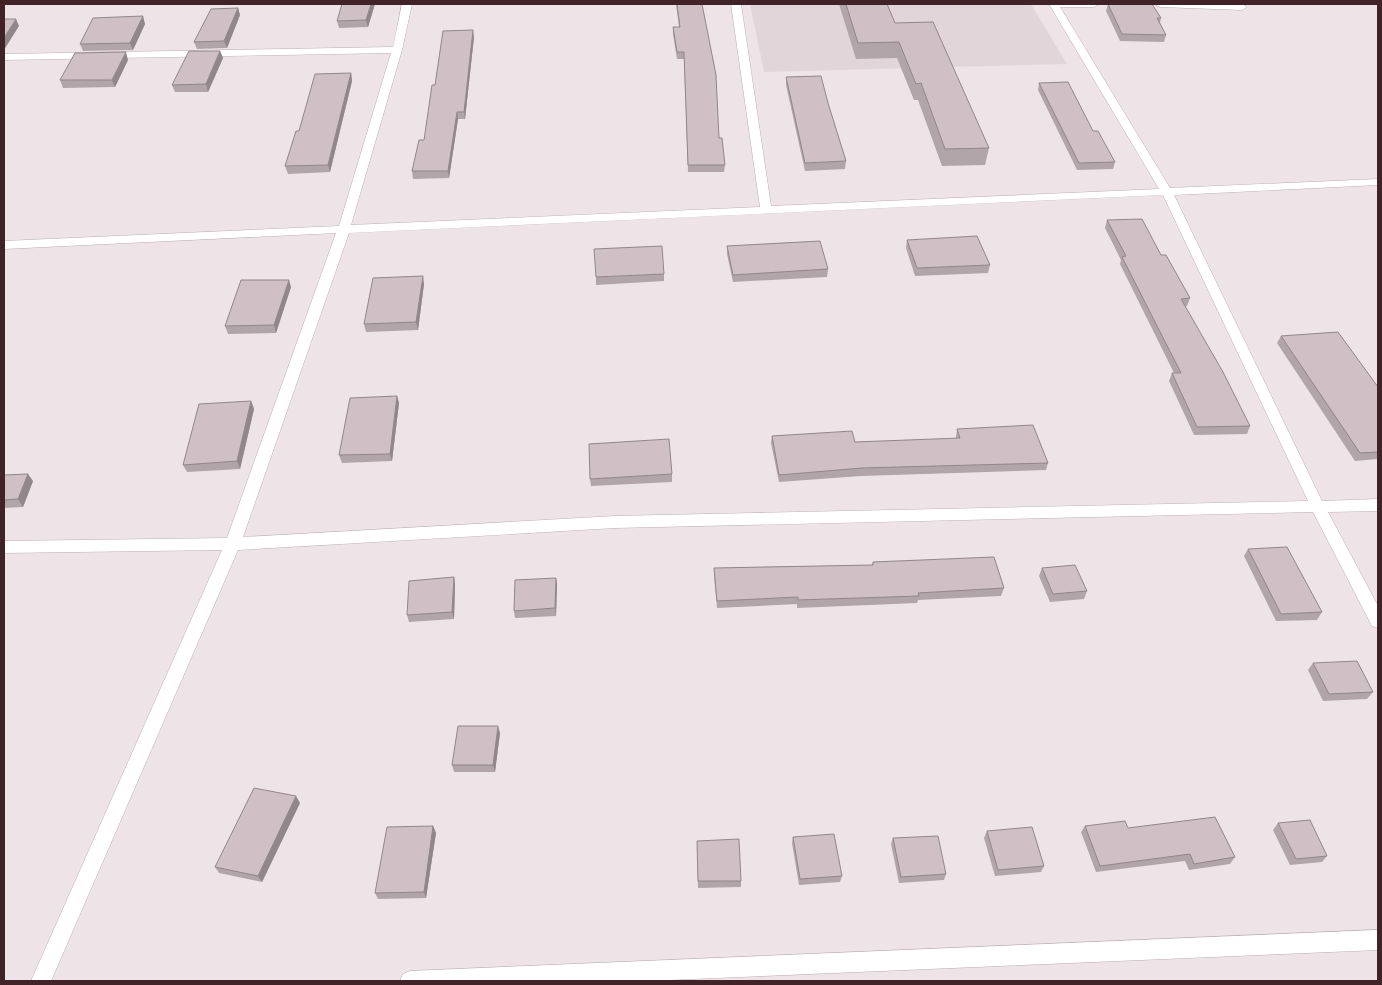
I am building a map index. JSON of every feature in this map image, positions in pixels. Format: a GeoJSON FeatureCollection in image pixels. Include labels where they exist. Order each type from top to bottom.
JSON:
{"type":"FeatureCollection","features":[{"type":"Feature","properties":{"kind":"street"},"geometry":{"type":"LineString","coordinates":[[41,981],[233,544],[344,229],[397,50],[407,4]]}},
{"type":"Feature","properties":{"kind":"street"},"geometry":{"type":"LineString","coordinates":[[736,4],[766,210]]}},
{"type":"Feature","properties":{"kind":"street"},"geometry":{"type":"LineString","coordinates":[[1054,4],[1094,4]]}},
{"type":"Feature","properties":{"kind":"street"},"geometry":{"type":"LineString","coordinates":[[1054,4],[1167,192],[1318,507],[1378,621]]}},
{"type":"Feature","properties":{"kind":"street"},"geometry":{"type":"LineString","coordinates":[[1160,4],[1242,7]]}},
{"type":"Feature","properties":{"kind":"street"},"geometry":{"type":"LineString","coordinates":[[4,58],[397,50]]}},
{"type":"Feature","properties":{"kind":"street"},"geometry":{"type":"LineString","coordinates":[[4,245],[1378,182]]}},
{"type":"Feature","properties":{"kind":"street"},"geometry":{"type":"LineString","coordinates":[[4,547],[233,544],[615,522],[1378,505]]}},
{"type":"Feature","properties":{"kind":"street"},"geometry":{"type":"LineString","coordinates":[[410,981],[1378,940]]}},
{"type":"Feature","properties":{"kind":"shaded area"},"geometry":{"type":"Polygon","coordinates":[[[750,4],[1031,4],[1067,64],[764,72],[750,4]]]}},
{"type":"Feature","properties":{"kind":"building"},"geometry":{"type":"Polygon","coordinates":[[[342,4],[371,4],[366,20],[337,21],[342,4]]]}},
{"type":"Feature","properties":{"kind":"building"},"geometry":{"type":"Polygon","coordinates":[[[677,4],[702,4],[716,75],[719,138],[722,138],[725,165],[688,165],[684,52],[677,52],[673,27],[680,27],[677,4]]]}},
{"type":"Feature","properties":{"kind":"building"},"geometry":{"type":"Polygon","coordinates":[[[846,4],[887,4],[895,23],[933,22],[989,148],[945,149],[921,83],[916,84],[899,42],[858,43],[846,4]]]}},
{"type":"Feature","properties":{"kind":"building"},"geometry":{"type":"Polygon","coordinates":[[[1108,4],[1152,4],[1161,18],[1157,18],[1166,35],[1122,34],[1108,4]]]}},
{"type":"Feature","properties":{"kind":"building"},"geometry":{"type":"Polygon","coordinates":[[[238,8],[224,41],[194,42],[211,9],[238,8]]]}},
{"type":"Feature","properties":{"kind":"building"},"geometry":{"type":"Polygon","coordinates":[[[143,16],[130,43],[80,44],[93,18],[143,16]]]}},
{"type":"Feature","properties":{"kind":"building"},"geometry":{"type":"Polygon","coordinates":[[[4,19],[16,19],[4,38],[4,19]]]}},
{"type":"Feature","properties":{"kind":"building"},"geometry":{"type":"Polygon","coordinates":[[[473,30],[464,112],[457,112],[448,171],[412,171],[419,140],[424,140],[432,85],[435,85],[443,31],[473,30]]]}},
{"type":"Feature","properties":{"kind":"building"},"geometry":{"type":"Polygon","coordinates":[[[189,51],[220,51],[206,84],[172,85],[189,51]]]}},
{"type":"Feature","properties":{"kind":"building"},"geometry":{"type":"Polygon","coordinates":[[[126,52],[112,80],[60,80],[75,53],[126,52]]]}},
{"type":"Feature","properties":{"kind":"building"},"geometry":{"type":"Polygon","coordinates":[[[351,73],[328,165],[285,166],[296,131],[299,131],[315,74],[351,73]]]}},
{"type":"Feature","properties":{"kind":"building"},"geometry":{"type":"Polygon","coordinates":[[[821,76],[846,161],[805,163],[786,77],[821,76]]]}},
{"type":"Feature","properties":{"kind":"building"},"geometry":{"type":"Polygon","coordinates":[[[1068,82],[1093,131],[1098,131],[1115,162],[1079,163],[1039,83],[1068,82]]]}},
{"type":"Feature","properties":{"kind":"building"},"geometry":{"type":"Polygon","coordinates":[[[1142,219],[1161,255],[1166,255],[1190,298],[1181,299],[1223,372],[1250,426],[1197,427],[1172,373],[1181,373],[1122,257],[1126,256],[1107,220],[1142,219]]]}},
{"type":"Feature","properties":{"kind":"building"},"geometry":{"type":"Polygon","coordinates":[[[977,236],[990,265],[917,268],[907,240],[977,236]]]}},
{"type":"Feature","properties":{"kind":"building"},"geometry":{"type":"Polygon","coordinates":[[[820,241],[828,269],[733,275],[727,246],[820,241]]]}},
{"type":"Feature","properties":{"kind":"building"},"geometry":{"type":"Polygon","coordinates":[[[662,246],[664,274],[596,277],[594,249],[662,246]]]}},
{"type":"Feature","properties":{"kind":"building"},"geometry":{"type":"Polygon","coordinates":[[[423,276],[416,322],[364,324],[373,278],[423,276]]]}},
{"type":"Feature","properties":{"kind":"building"},"geometry":{"type":"Polygon","coordinates":[[[241,280],[289,280],[274,325],[225,326],[241,280]]]}},
{"type":"Feature","properties":{"kind":"building"},"geometry":{"type":"Polygon","coordinates":[[[1338,332],[1378,387],[1378,452],[1360,453],[1281,336],[1338,332]]]}},
{"type":"Feature","properties":{"kind":"building"},"geometry":{"type":"Polygon","coordinates":[[[397,396],[390,454],[339,455],[350,398],[397,396]]]}},
{"type":"Feature","properties":{"kind":"building"},"geometry":{"type":"Polygon","coordinates":[[[251,401],[237,461],[183,465],[199,404],[251,401]]]}},
{"type":"Feature","properties":{"kind":"building"},"geometry":{"type":"Polygon","coordinates":[[[1033,425],[1048,463],[862,468],[779,475],[772,436],[852,431],[855,442],[960,438],[957,429],[1033,425]]]}},
{"type":"Feature","properties":{"kind":"building"},"geometry":{"type":"Polygon","coordinates":[[[669,439],[672,474],[590,479],[589,444],[669,439]]]}},
{"type":"Feature","properties":{"kind":"building"},"geometry":{"type":"Polygon","coordinates":[[[28,474],[18,499],[4,500],[4,475],[28,474]]]}},
{"type":"Feature","properties":{"kind":"building"},"geometry":{"type":"Polygon","coordinates":[[[1287,547],[1322,612],[1281,614],[1248,549],[1287,547]]]}},
{"type":"Feature","properties":{"kind":"building"},"geometry":{"type":"Polygon","coordinates":[[[994,557],[1004,588],[918,593],[919,596],[798,600],[798,597],[717,601],[714,568],[873,565],[873,562],[994,557]]]}},
{"type":"Feature","properties":{"kind":"building"},"geometry":{"type":"Polygon","coordinates":[[[1075,565],[1087,591],[1053,594],[1042,568],[1075,565]]]}},
{"type":"Feature","properties":{"kind":"building"},"geometry":{"type":"Polygon","coordinates":[[[454,577],[452,612],[407,615],[409,581],[454,577]]]}},
{"type":"Feature","properties":{"kind":"building"},"geometry":{"type":"Polygon","coordinates":[[[556,578],[555,608],[514,611],[515,580],[556,578]]]}},
{"type":"Feature","properties":{"kind":"building"},"geometry":{"type":"Polygon","coordinates":[[[1357,661],[1373,692],[1329,694],[1313,663],[1357,661]]]}},
{"type":"Feature","properties":{"kind":"building"},"geometry":{"type":"Polygon","coordinates":[[[458,726],[498,726],[493,765],[452,765],[458,726]]]}},
{"type":"Feature","properties":{"kind":"building"},"geometry":{"type":"Polygon","coordinates":[[[254,788],[296,796],[258,876],[215,867],[254,788]]]}},
{"type":"Feature","properties":{"kind":"building"},"geometry":{"type":"Polygon","coordinates":[[[1215,817],[1235,857],[1194,864],[1190,854],[1100,866],[1085,826],[1125,821],[1128,828],[1215,817]]]}},
{"type":"Feature","properties":{"kind":"building"},"geometry":{"type":"Polygon","coordinates":[[[1310,820],[1327,856],[1296,859],[1278,823],[1310,820]]]}},
{"type":"Feature","properties":{"kind":"building"},"geometry":{"type":"Polygon","coordinates":[[[433,826],[424,892],[375,893],[387,827],[433,826]]]}},
{"type":"Feature","properties":{"kind":"building"},"geometry":{"type":"Polygon","coordinates":[[[1032,827],[1044,866],[998,870],[987,831],[1032,827]]]}},
{"type":"Feature","properties":{"kind":"building"},"geometry":{"type":"Polygon","coordinates":[[[834,834],[842,876],[800,879],[793,837],[834,834]]]}},
{"type":"Feature","properties":{"kind":"building"},"geometry":{"type":"Polygon","coordinates":[[[938,836],[946,874],[901,877],[893,838],[938,836]]]}},
{"type":"Feature","properties":{"kind":"building"},"geometry":{"type":"Polygon","coordinates":[[[739,839],[741,881],[698,881],[697,841],[739,839]]]}}]}
